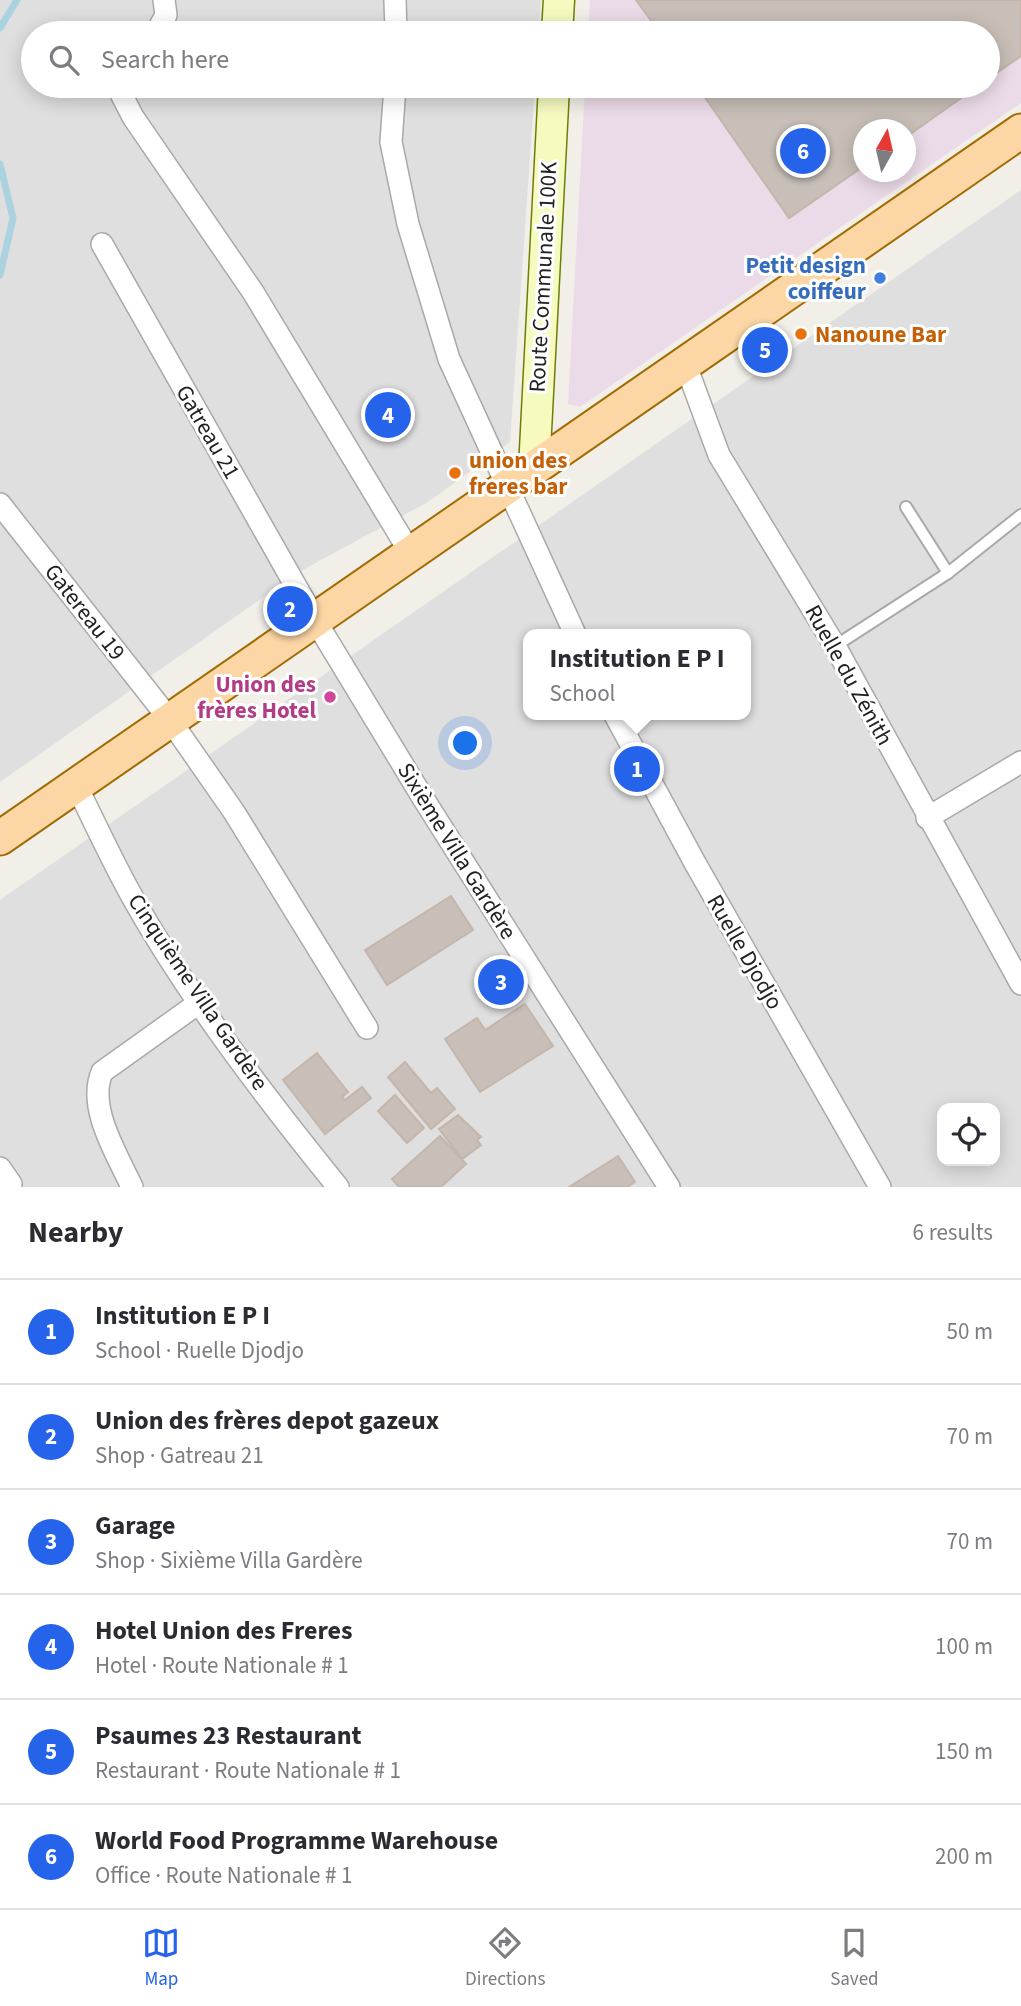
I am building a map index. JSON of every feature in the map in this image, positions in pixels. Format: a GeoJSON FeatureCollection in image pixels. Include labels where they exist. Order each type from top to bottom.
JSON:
{"type":"FeatureCollection","features":[{"type":"Feature","properties":{"kind":"main road"},"geometry":{"type":"LineString","coordinates":[[0,838],[1021,131]]}},
{"type":"Feature","properties":{"kind":"street"},"geometry":{"type":"LineString","coordinates":[[163,21],[166,15],[164,0]]}},
{"type":"Feature","properties":{"kind":"street"},"geometry":{"type":"LineString","coordinates":[[395,0],[396,21]]}},
{"type":"Feature","properties":{"kind":"street"},"geometry":{"type":"LineString","coordinates":[[558,21],[559,0]]}},
{"type":"Feature","properties":{"kind":"street"},"geometry":{"type":"LineString","coordinates":[[123,98],[133,117],[253,292],[411,554]]}},
{"type":"Feature","properties":{"kind":"street"},"geometry":{"type":"LineString","coordinates":[[393,98],[391,142],[408,223],[449,359],[522,477],[573,629]]}},
{"type":"Feature","properties":{"kind":"street","name":"Route Communale 100K"},"geometry":{"type":"LineString","coordinates":[[522,477],[553,98]]}},
{"type":"Feature","properties":{"kind":"street","name":"Gatreau 21"},"geometry":{"type":"LineString","coordinates":[[102,244],[315,620]]}},
{"type":"Feature","properties":{"kind":"street","name":"Ruelle du Zénith"},"geometry":{"type":"LineString","coordinates":[[685,363],[719,456],[835,646],[927,818],[1021,984]]}},
{"type":"Feature","properties":{"kind":"street","name":"Gatereau 19"},"geometry":{"type":"LineString","coordinates":[[0,503],[170,720],[234,812],[367,1027]]}},
{"type":"Feature","properties":{"kind":"street","name":"Sixième Villa Gardère"},"geometry":{"type":"LineString","coordinates":[[315,620],[422,798],[669,1187]]}},
{"type":"Feature","properties":{"kind":"street","name":"Ruelle Djodjo"},"geometry":{"type":"LineString","coordinates":[[618,720],[695,863],[880,1187]]}},
{"type":"Feature","properties":{"kind":"street"},"geometry":{"type":"LineString","coordinates":[[927,818],[1021,762]]}},
{"type":"Feature","properties":{"kind":"street","name":"Cinquième Villa Gardère"},"geometry":{"type":"LineString","coordinates":[[76,785],[134,900],[200,1002],[300,1140],[338,1187]]}},
{"type":"Feature","properties":{"kind":"street"},"geometry":{"type":"LineString","coordinates":[[132,1187],[107,1131],[97,1085],[102,1072],[200,1002]]}},
{"type":"Feature","properties":{"kind":"lane"},"geometry":{"type":"LineString","coordinates":[[906,508],[948,573]]}},
{"type":"Feature","properties":{"kind":"lane"},"geometry":{"type":"LineString","coordinates":[[835,646],[948,573],[1021,515]]}},
{"type":"Feature","properties":{"kind":"shaded area"},"geometry":{"type":"Polygon","coordinates":[[[0,0],[541,0],[540,21],[21,21],[21,98],[534,98],[510,442],[428,502],[299,572],[0,782],[0,0]]]}},
{"type":"Feature","properties":{"kind":"shaded area"},"geometry":{"type":"Polygon","coordinates":[[[590,0],[1021,0],[1021,103],[916,175],[916,119],[853,119],[853,182],[906,182],[580,407],[568,404],[584,98],[1000,98],[1000,21],[589,21],[590,0]]]}},
{"type":"Feature","properties":{"kind":"shaded area"},"geometry":{"type":"Polygon","coordinates":[[[1021,190],[1021,1187],[0,1187],[0,900],[1021,190]]]}},
{"type":"Feature","properties":{"kind":"building"},"geometry":{"type":"Polygon","coordinates":[[[636,0],[1021,0],[1021,56],[1000,71],[1000,21],[651,21],[636,0]]]}},
{"type":"Feature","properties":{"kind":"building"},"geometry":{"type":"Polygon","coordinates":[[[705,98],[961,98],[916,130],[916,119],[853,119],[853,174],[789,218],[705,98]]]}},
{"type":"Feature","properties":{"kind":"building"},"geometry":{"type":"Polygon","coordinates":[[[451,896],[473,930],[387,985],[365,950],[451,896]]]}},
{"type":"Feature","properties":{"kind":"building"},"geometry":{"type":"Polygon","coordinates":[[[525,1004],[553,1046],[480,1092],[445,1039],[477,1018],[485,1030],[525,1004]]]}},
{"type":"Feature","properties":{"kind":"building"},"geometry":{"type":"Polygon","coordinates":[[[317,1053],[348,1092],[342,1097],[345,1100],[362,1087],[371,1098],[325,1134],[283,1080],[317,1053]]]}},
{"type":"Feature","properties":{"kind":"building"},"geometry":{"type":"Polygon","coordinates":[[[405,1062],[431,1093],[437,1088],[455,1109],[431,1129],[388,1077],[405,1062]]]}},
{"type":"Feature","properties":{"kind":"building"},"geometry":{"type":"Polygon","coordinates":[[[395,1095],[424,1128],[407,1143],[378,1111],[395,1095]]]}},
{"type":"Feature","properties":{"kind":"building"},"geometry":{"type":"Polygon","coordinates":[[[458,1115],[481,1137],[477,1140],[481,1145],[462,1159],[439,1129],[458,1115]]]}},
{"type":"Feature","properties":{"kind":"building"},"geometry":{"type":"Polygon","coordinates":[[[440,1136],[466,1164],[441,1187],[399,1187],[392,1179],[440,1136]]]}},
{"type":"Feature","properties":{"kind":"building"},"geometry":{"type":"Polygon","coordinates":[[[618,1156],[635,1182],[627,1187],[569,1187],[618,1156]]]}},
{"type":"Feature","properties":{"kind":"waterway"},"geometry":{"type":"LineString","coordinates":[[0,28],[17,0]]}},
{"type":"Feature","properties":{"kind":"waterway"},"geometry":{"type":"LineString","coordinates":[[0,164],[13,218],[0,275]]}},
{"type":"Feature","properties":{"kind":"place","name":"World Food Programme Warehouse"},"geometry":{"type":"Point","coordinates":[803,151]}},
{"type":"Feature","properties":{"kind":"place","name":"Petit design coiffeur"},"geometry":{"type":"Point","coordinates":[880,278]}},
{"type":"Feature","properties":{"kind":"place","name":"Nanoune Bar"},"geometry":{"type":"Point","coordinates":[801,334]}},
{"type":"Feature","properties":{"kind":"place","name":"Psaumes 23 Restaurant"},"geometry":{"type":"Point","coordinates":[765,350]}},
{"type":"Feature","properties":{"kind":"place","name":"Hotel Union des Freres"},"geometry":{"type":"Point","coordinates":[388,415]}},
{"type":"Feature","properties":{"kind":"place","name":"union des freres bar"},"geometry":{"type":"Point","coordinates":[455,473]}},
{"type":"Feature","properties":{"kind":"place","name":"Union des frères depot gazeux"},"geometry":{"type":"Point","coordinates":[290,609]}},
{"type":"Feature","properties":{"kind":"place","name":"Union des frères Hotel"},"geometry":{"type":"Point","coordinates":[330,697]}},
{"type":"Feature","properties":{"kind":"place","name":"Institution E P I"},"geometry":{"type":"Point","coordinates":[637,769]}},
{"type":"Feature","properties":{"kind":"place","name":"Garage"},"geometry":{"type":"Point","coordinates":[501,982]}}]}
